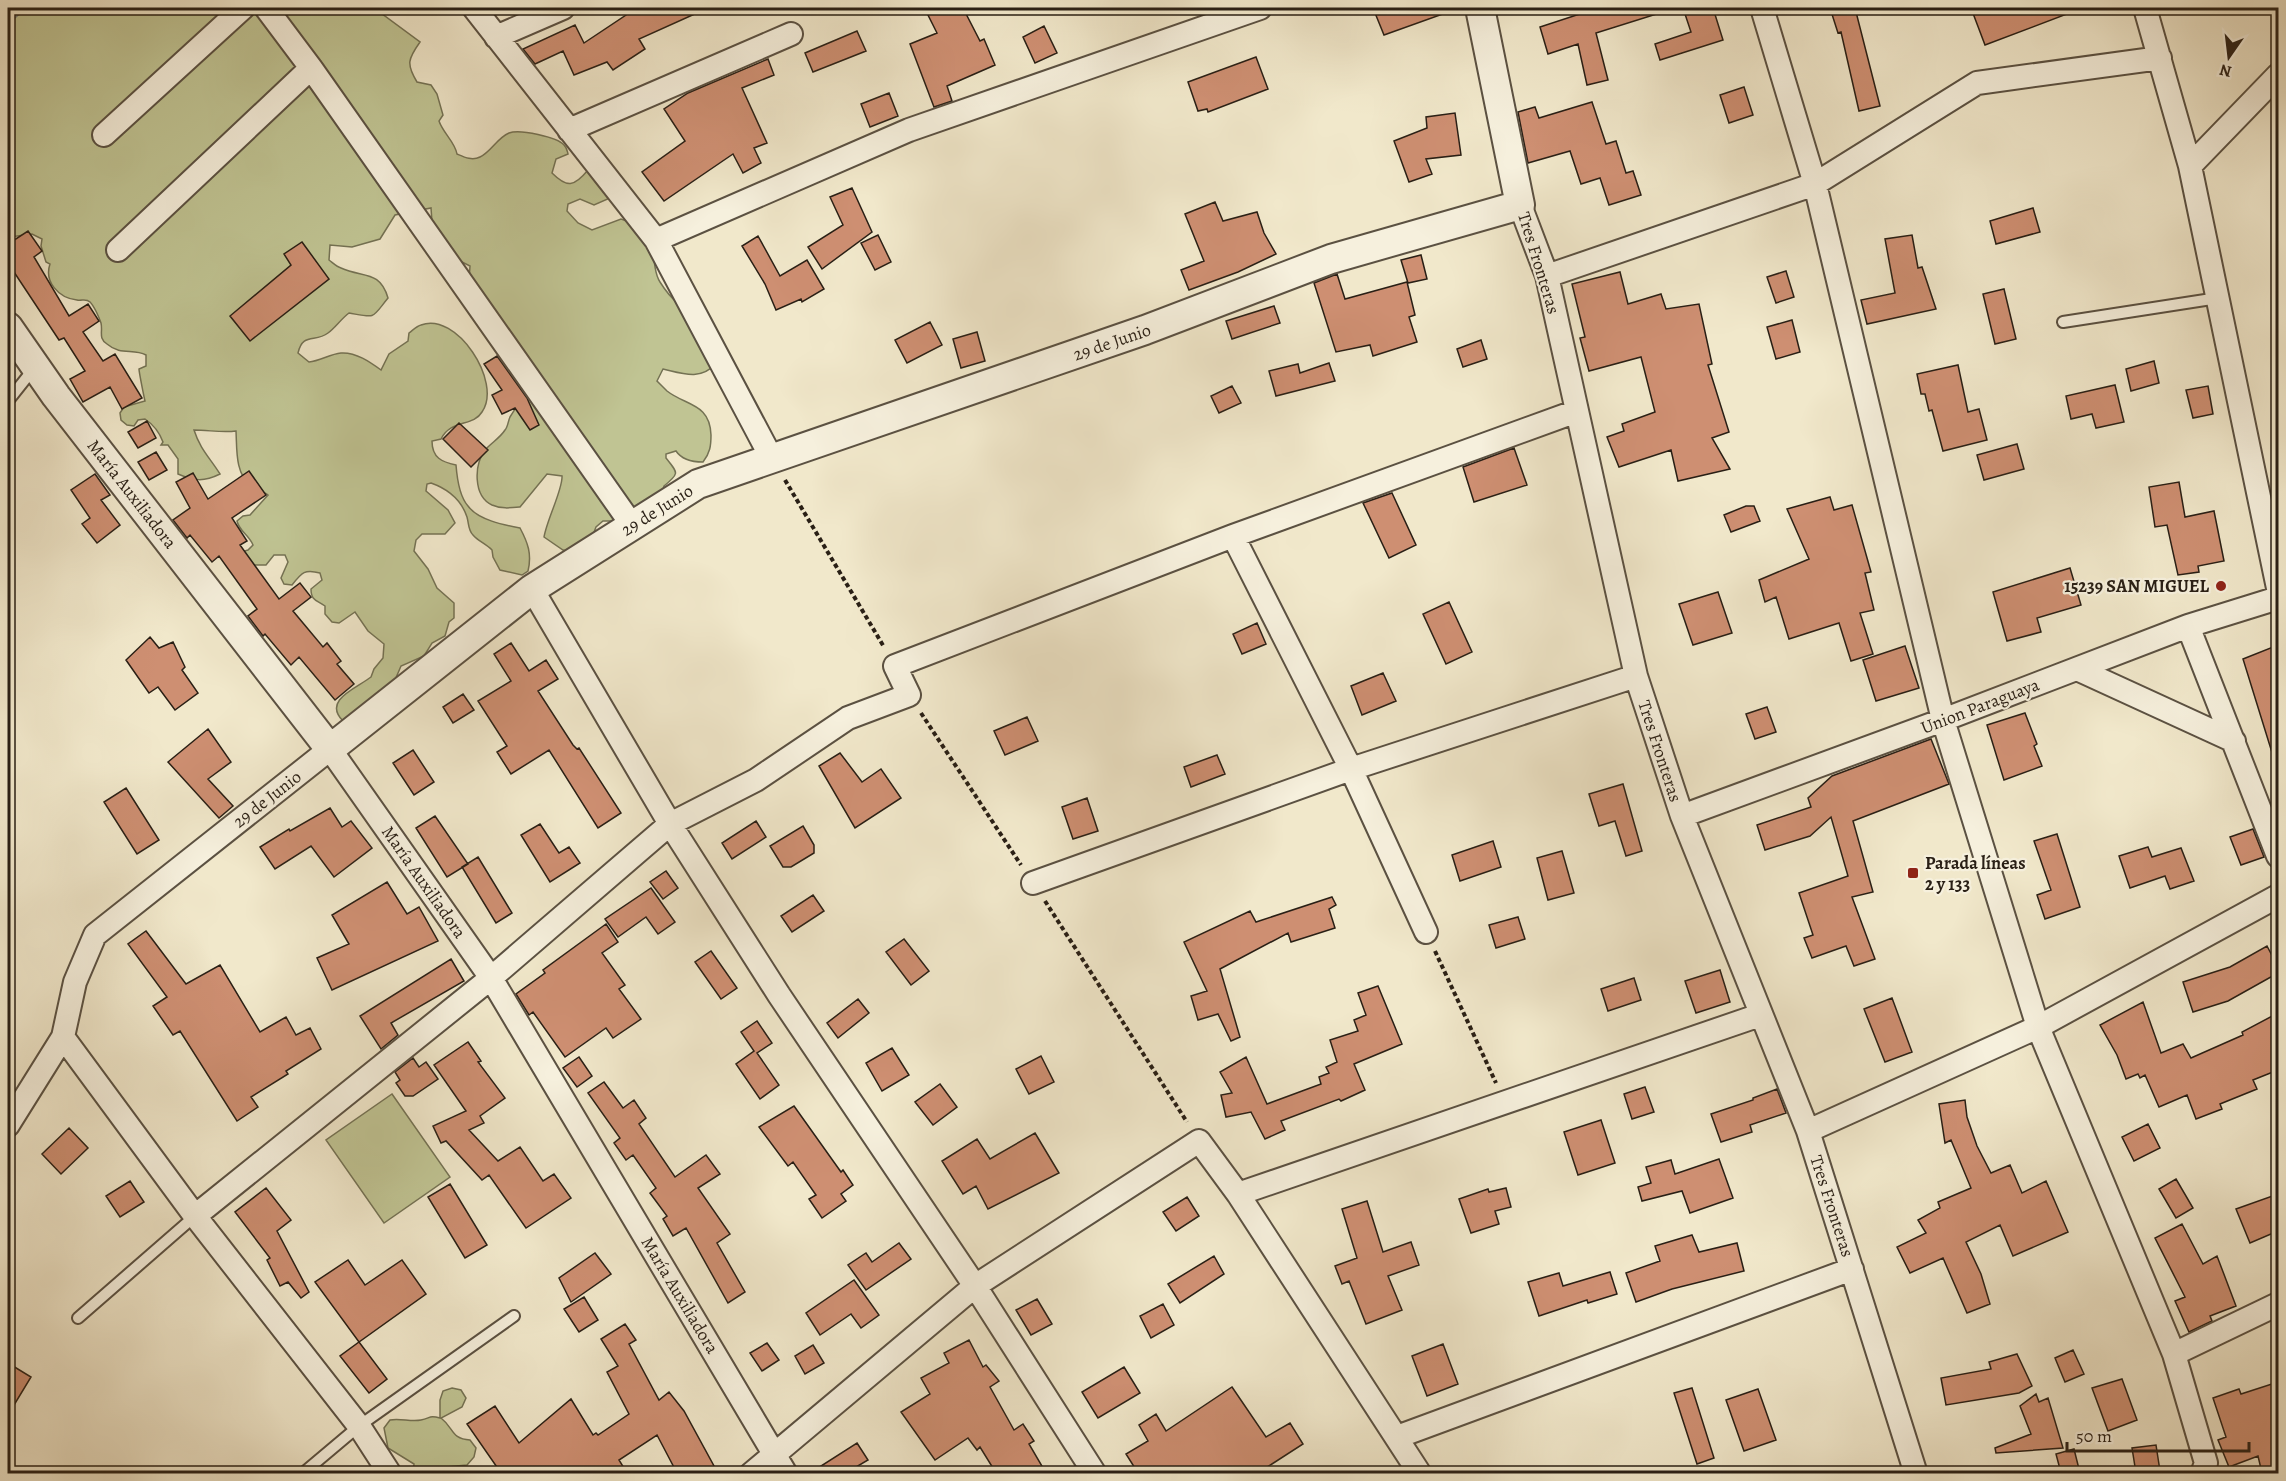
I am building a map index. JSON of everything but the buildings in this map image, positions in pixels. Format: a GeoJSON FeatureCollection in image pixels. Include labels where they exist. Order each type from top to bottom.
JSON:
{"type":"FeatureCollection","features":[{"type":"Feature","properties":{"kind":"street"},"geometry":{"type":"LineString","coordinates":[[104,135],[243,8]]}},
{"type":"Feature","properties":{"kind":"street"},"geometry":{"type":"LineString","coordinates":[[266,8],[311,68],[633,525]]}},
{"type":"Feature","properties":{"kind":"street"},"geometry":{"type":"LineString","coordinates":[[474,8],[656,240],[772,459]]}},
{"type":"Feature","properties":{"kind":"street"},"geometry":{"type":"LineString","coordinates":[[496,37],[563,8]]}},
{"type":"Feature","properties":{"kind":"street"},"geometry":{"type":"LineString","coordinates":[[656,240],[909,130],[1260,8]]}},
{"type":"Feature","properties":{"kind":"street","name":"Tres Fronteras"},"geometry":{"type":"LineString","coordinates":[[1480,8],[1520,205],[1547,276],[1636,676],[1682,816],[1808,1131],[1916,1473]]}},
{"type":"Feature","properties":{"kind":"street"},"geometry":{"type":"LineString","coordinates":[[1762,8],[1815,184],[1943,720],[2038,1027],[2174,1354],[2206,1463],[2202,1473]]}},
{"type":"Feature","properties":{"kind":"street"},"geometry":{"type":"LineString","coordinates":[[2145,8],[2190,166],[2278,588]]}},
{"type":"Feature","properties":{"kind":"street"},"geometry":{"type":"LineString","coordinates":[[568,130],[791,34]]}},
{"type":"Feature","properties":{"kind":"street"},"geometry":{"type":"LineString","coordinates":[[1547,276],[1815,184],[1977,83],[2160,58]]}},
{"type":"Feature","properties":{"kind":"street"},"geometry":{"type":"LineString","coordinates":[[118,250],[311,68]]}},
{"type":"Feature","properties":{"kind":"street"},"geometry":{"type":"LineString","coordinates":[[2190,166],[2278,75]]}},
{"type":"Feature","properties":{"kind":"street","name":"29 de Junio"},"geometry":{"type":"LineString","coordinates":[[8,1125],[63,1037],[75,982],[95,935],[532,589],[698,484],[1145,330],[1330,259],[1520,205]]}},
{"type":"Feature","properties":{"kind":"street","name":"María Auxiliadora"},"geometry":{"type":"LineString","coordinates":[[8,327],[330,749],[491,978],[786,1473]]}},
{"type":"Feature","properties":{"kind":"street"},"geometry":{"type":"LineString","coordinates":[[195,1216],[491,978],[670,824],[756,780],[848,718],[909,695],[895,666],[1233,536],[1577,411]]}},
{"type":"Feature","properties":{"kind":"street"},"geometry":{"type":"LineString","coordinates":[[1233,536],[1351,768],[1426,932]]}},
{"type":"Feature","properties":{"kind":"street"},"geometry":{"type":"LineString","coordinates":[[532,589],[670,824],[779,995],[975,1286],[1095,1473]]}},
{"type":"Feature","properties":{"kind":"street","name":"Union Paraguaya"},"geometry":{"type":"LineString","coordinates":[[1682,816],[1943,720],[2188,626],[2278,598]]}},
{"type":"Feature","properties":{"kind":"street"},"geometry":{"type":"LineString","coordinates":[[2188,626],[2278,856]]}},
{"type":"Feature","properties":{"kind":"street"},"geometry":{"type":"LineString","coordinates":[[2077,669],[2234,741]]}},
{"type":"Feature","properties":{"kind":"street"},"geometry":{"type":"LineString","coordinates":[[1033,883],[1351,768],[1636,676]]}},
{"type":"Feature","properties":{"kind":"street"},"geometry":{"type":"LineString","coordinates":[[1808,1131],[2038,1027],[2278,896]]}},
{"type":"Feature","properties":{"kind":"street"},"geometry":{"type":"LineString","coordinates":[[1238,1194],[1760,1015]]}},
{"type":"Feature","properties":{"kind":"street"},"geometry":{"type":"LineString","coordinates":[[63,1037],[195,1216],[359,1426],[390,1473]]}},
{"type":"Feature","properties":{"kind":"street"},"geometry":{"type":"LineString","coordinates":[[751,1473],[975,1286],[1199,1141],[1238,1194],[1420,1473]]}},
{"type":"Feature","properties":{"kind":"street"},"geometry":{"type":"LineString","coordinates":[[1397,1437],[1852,1269]]}},
{"type":"Feature","properties":{"kind":"street"},"geometry":{"type":"LineString","coordinates":[[2174,1354],[2278,1304]]}},
{"type":"Feature","properties":{"kind":"lane"},"geometry":{"type":"LineString","coordinates":[[2063,322],[2218,298]]}},
{"type":"Feature","properties":{"kind":"lane"},"geometry":{"type":"LineString","coordinates":[[8,401],[36,366]]}},
{"type":"Feature","properties":{"kind":"lane"},"geometry":{"type":"LineString","coordinates":[[78,1318],[195,1216]]}},
{"type":"Feature","properties":{"kind":"lane"},"geometry":{"type":"LineString","coordinates":[[302,1473],[359,1426],[514,1316]]}},
{"type":"Feature","properties":{"kind":"path"},"geometry":{"type":"LineString","coordinates":[[772,459],[895,666]]}},
{"type":"Feature","properties":{"kind":"path"},"geometry":{"type":"LineString","coordinates":[[909,695],[1199,1141]]}},
{"type":"Feature","properties":{"kind":"path"},"geometry":{"type":"LineString","coordinates":[[1426,932],[1506,1102]]}},
{"type":"Feature","properties":{"kind":"green space"},"geometry":{"type":"Polygon","coordinates":[[[22,8],[167,8],[172,12],[203,8],[370,8],[378,11],[420,42],[411,57],[411,71],[417,82],[431,85],[437,94],[443,115],[439,121],[457,154],[471,159],[480,157],[505,135],[514,132],[554,139],[564,145],[568,154],[556,159],[552,173],[570,184],[579,180],[588,170],[610,198],[594,205],[580,199],[568,204],[567,211],[578,223],[592,230],[621,219],[638,225],[652,237],[656,272],[662,285],[675,301],[710,324],[719,335],[721,343],[717,362],[704,373],[684,374],[663,369],[657,381],[674,396],[702,411],[706,417],[710,425],[711,439],[710,449],[705,459],[703,462],[692,461],[681,457],[676,451],[666,454],[666,458],[676,473],[664,486],[661,497],[620,521],[603,521],[596,527],[593,535],[571,552],[563,550],[544,537],[562,476],[547,474],[520,507],[502,508],[492,505],[481,495],[477,472],[481,456],[506,429],[529,379],[468,295],[470,266],[452,257],[433,236],[431,208],[395,215],[380,239],[352,247],[330,245],[329,260],[349,271],[375,279],[385,289],[388,298],[373,315],[349,313],[328,333],[303,342],[298,353],[309,362],[337,354],[352,354],[381,370],[389,354],[408,341],[409,333],[420,326],[435,323],[448,328],[461,338],[473,352],[481,368],[486,384],[487,399],[478,417],[450,428],[441,439],[432,441],[432,447],[442,461],[456,465],[461,492],[472,511],[492,521],[520,528],[530,559],[528,571],[522,575],[500,570],[492,550],[471,533],[467,517],[457,500],[443,488],[431,483],[427,484],[426,491],[448,510],[455,523],[445,534],[422,534],[416,540],[414,551],[428,569],[437,588],[454,603],[454,618],[449,622],[445,636],[432,643],[424,656],[401,666],[395,680],[343,721],[338,714],[339,701],[350,690],[371,677],[383,658],[384,644],[368,631],[355,612],[339,623],[332,622],[325,614],[325,606],[315,600],[311,593],[311,589],[322,580],[320,573],[307,572],[301,574],[292,585],[284,584],[281,578],[288,562],[285,555],[274,555],[266,565],[254,565],[241,552],[253,545],[237,521],[243,516],[250,515],[268,495],[251,486],[242,475],[238,461],[236,431],[194,430],[202,448],[220,474],[199,480],[178,474],[178,459],[168,445],[161,445],[163,442],[158,431],[151,424],[145,419],[138,420],[134,426],[127,425],[121,420],[120,413],[124,407],[145,401],[139,369],[146,366],[146,355],[112,348],[104,342],[101,323],[90,302],[70,299],[54,288],[49,277],[50,264],[46,262],[41,246],[42,239],[32,234],[10,237],[8,227],[11,217],[8,215],[8,26],[22,8]]]}},
{"type":"Feature","properties":{"kind":"green space"},"geometry":{"type":"Polygon","coordinates":[[[392,1094],[450,1177],[384,1223],[326,1140],[392,1094]]]}},
{"type":"Feature","properties":{"kind":"green space"},"geometry":{"type":"Polygon","coordinates":[[[452,1388],[461,1390],[466,1398],[462,1407],[441,1418],[459,1438],[470,1440],[476,1448],[474,1457],[467,1465],[447,1467],[449,1473],[413,1473],[414,1464],[388,1448],[384,1428],[390,1420],[440,1418],[440,1400],[443,1391],[452,1388]]]}},
{"type":"Feature","properties":{"kind":"water"},"geometry":{"type":"Polygon","coordinates":[[[8,8],[26,8],[8,24],[8,8]]]}},
{"type":"Feature","properties":{"kind":"place","name":"15239 SAN MIGUEL"},"geometry":{"type":"Point","coordinates":[2221,586]}},
{"type":"Feature","properties":{"kind":"place","name":"Parada líneas 2 y 133"},"geometry":{"type":"Point","coordinates":[1913,873]}}]}
